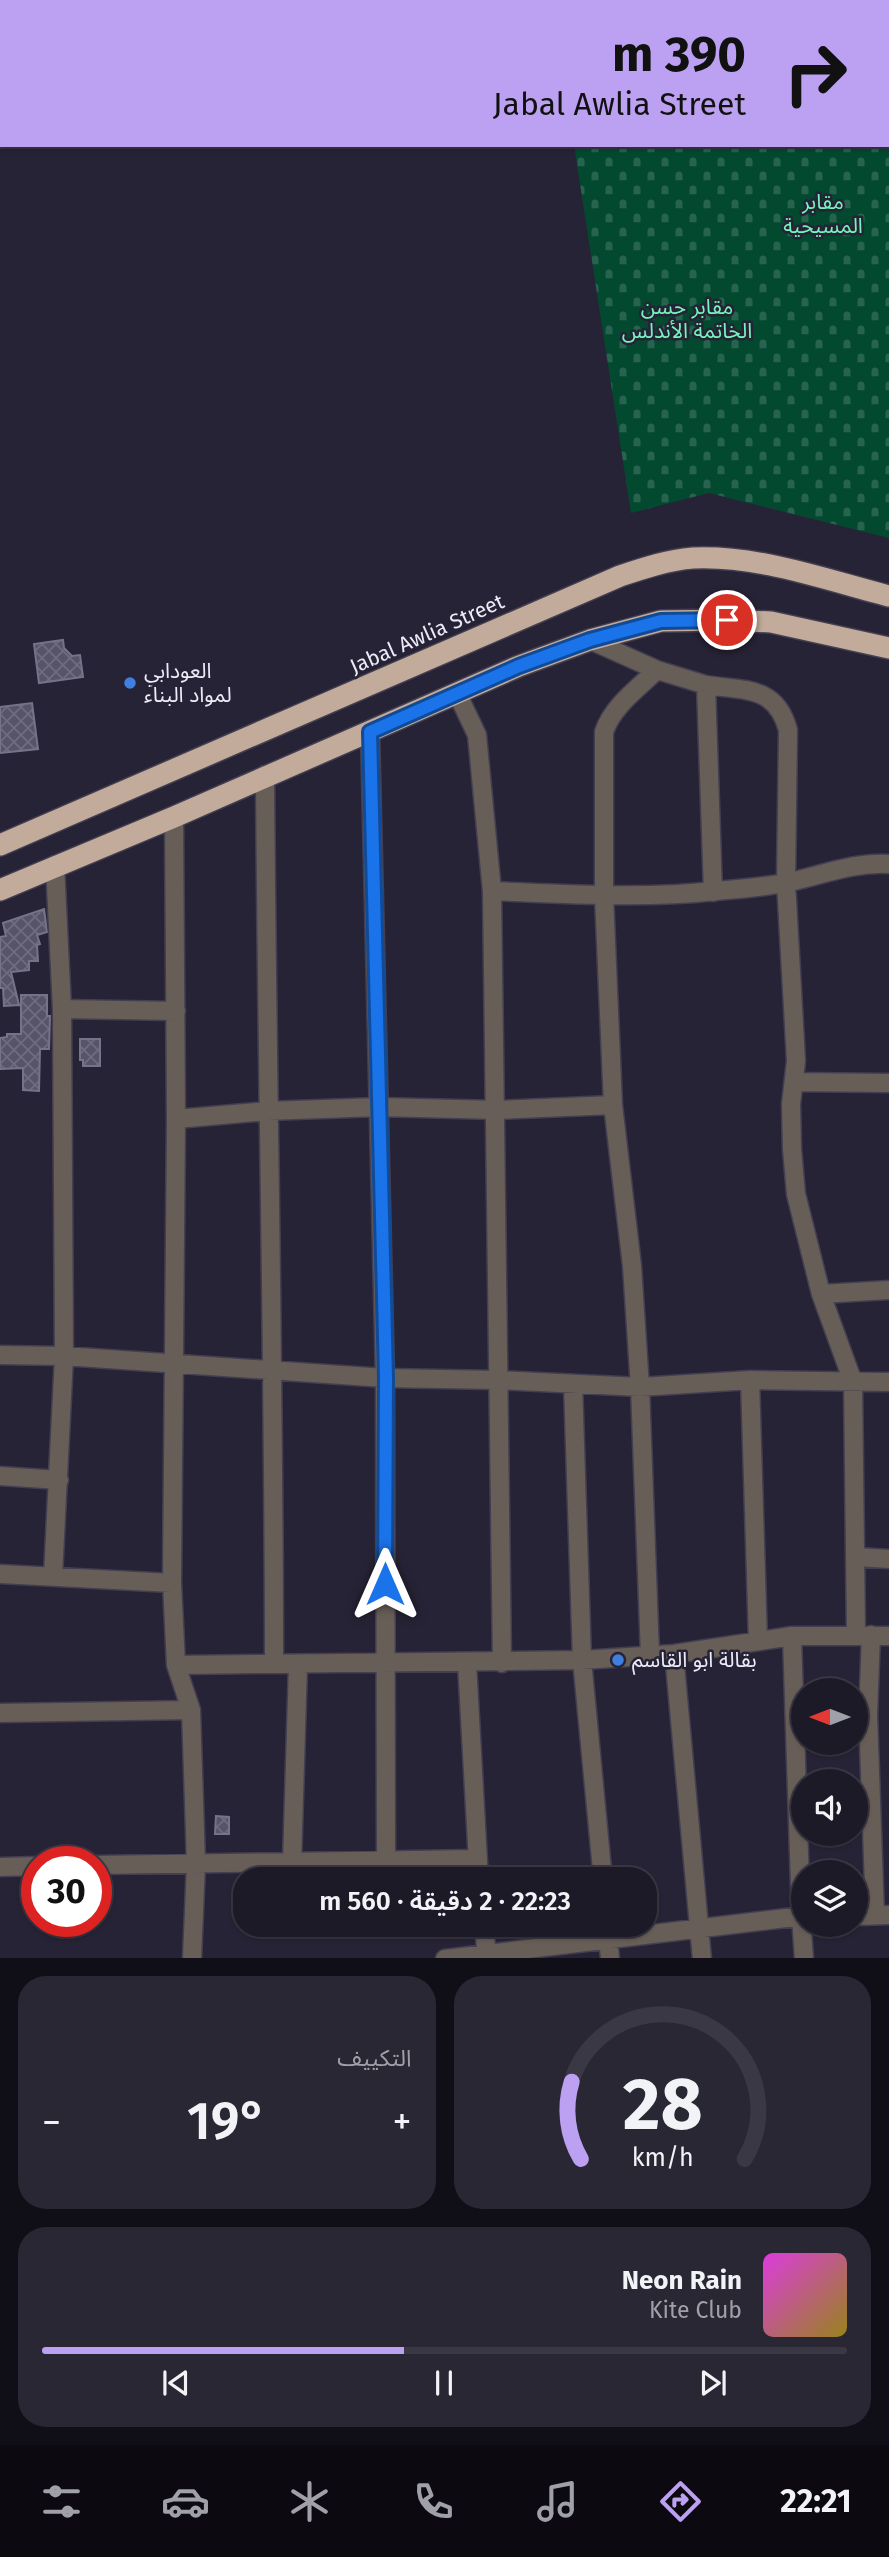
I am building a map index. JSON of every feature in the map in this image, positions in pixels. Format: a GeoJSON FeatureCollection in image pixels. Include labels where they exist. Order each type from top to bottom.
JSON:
{"type":"FeatureCollection","features":[{"type":"Feature","properties":{"kind":"highway","name":"Jabal Awlia Street"},"geometry":{"type":"LineString","coordinates":[[0,845],[620,576],[654,564],[692,558],[728,559],[778,568],[889,596]]}},
{"type":"Feature","properties":{"kind":"highway"},"geometry":{"type":"LineString","coordinates":[[0,890],[519,666],[590,640],[661,621],[727,620],[771,622],[889,648]]}},
{"type":"Feature","properties":{"kind":"street"},"geometry":{"type":"LineString","coordinates":[[590,640],[657,670],[706,685],[763,695],[776,702],[788,730],[786,882],[796,1061],[792,1149],[796,1194],[821,1294],[853,1382],[862,1678]]}},
{"type":"Feature","properties":{"kind":"street"},"geometry":{"type":"LineString","coordinates":[[650,1655],[640,1387],[632,1266],[613,1105],[604,896],[604,732],[607,720],[657,670]]}},
{"type":"Feature","properties":{"kind":"street"},"geometry":{"type":"LineString","coordinates":[[706,685],[713,892]]}},
{"type":"Feature","properties":{"kind":"street"},"geometry":{"type":"LineString","coordinates":[[457,693],[477,735],[492,891],[502,1662]]}},
{"type":"Feature","properties":{"kind":"street"},"geometry":{"type":"LineString","coordinates":[[370,732],[386,1378],[386,1862]]}},
{"type":"Feature","properties":{"kind":"street"},"geometry":{"type":"LineString","coordinates":[[265,775],[267,1111],[274,1369],[274,1664]]}},
{"type":"Feature","properties":{"kind":"street"},"geometry":{"type":"LineString","coordinates":[[174,817],[176,1119],[172,1583],[176,1665],[191,1710],[196,1863],[192,1958]]}},
{"type":"Feature","properties":{"kind":"street"},"geometry":{"type":"LineString","coordinates":[[492,891],[604,896],[713,892],[786,882],[872,863],[889,864]]}},
{"type":"Feature","properties":{"kind":"street"},"geometry":{"type":"LineString","coordinates":[[53,1576],[64,1356],[62,1009],[55,865]]}},
{"type":"Feature","properties":{"kind":"street"},"geometry":{"type":"LineString","coordinates":[[62,1009],[176,1012]]}},
{"type":"Feature","properties":{"kind":"street"},"geometry":{"type":"LineString","coordinates":[[794,1082],[889,1083]]}},
{"type":"Feature","properties":{"kind":"street"},"geometry":{"type":"LineString","coordinates":[[176,1119],[267,1111],[379,1107],[496,1110],[613,1105]]}},
{"type":"Feature","properties":{"kind":"street"},"geometry":{"type":"LineString","coordinates":[[821,1294],[889,1290]]}},
{"type":"Feature","properties":{"kind":"street"},"geometry":{"type":"LineString","coordinates":[[0,1355],[64,1356],[386,1378],[640,1387],[750,1380],[889,1382]]}},
{"type":"Feature","properties":{"kind":"street"},"geometry":{"type":"LineString","coordinates":[[750,1380],[758,1641]]}},
{"type":"Feature","properties":{"kind":"street"},"geometry":{"type":"LineString","coordinates":[[573,1384],[582,1660],[602,1867]]}},
{"type":"Feature","properties":{"kind":"street"},"geometry":{"type":"LineString","coordinates":[[0,1476],[59,1480]]}},
{"type":"Feature","properties":{"kind":"street"},"geometry":{"type":"LineString","coordinates":[[857,1557],[889,1559]]}},
{"type":"Feature","properties":{"kind":"street"},"geometry":{"type":"LineString","coordinates":[[0,1574],[172,1583]]}},
{"type":"Feature","properties":{"kind":"street"},"geometry":{"type":"LineString","coordinates":[[176,1665],[582,1660],[674,1654],[792,1636],[889,1636]]}},
{"type":"Feature","properties":{"kind":"street"},"geometry":{"type":"LineString","coordinates":[[792,1636],[795,1678]]}},
{"type":"Feature","properties":{"kind":"street"},"geometry":{"type":"LineString","coordinates":[[674,1654],[702,1958]]}},
{"type":"Feature","properties":{"kind":"street"},"geometry":{"type":"LineString","coordinates":[[467,1662],[478,1867]]}},
{"type":"Feature","properties":{"kind":"street"},"geometry":{"type":"LineString","coordinates":[[292,1863],[298,1664]]}},
{"type":"Feature","properties":{"kind":"street"},"geometry":{"type":"LineString","coordinates":[[0,1713],[191,1710]]}},
{"type":"Feature","properties":{"kind":"street"},"geometry":{"type":"LineString","coordinates":[[799,1755],[801,1860]]}},
{"type":"Feature","properties":{"kind":"street"},"geometry":{"type":"LineString","coordinates":[[866,1755],[882,1915]]}},
{"type":"Feature","properties":{"kind":"street"},"geometry":{"type":"LineString","coordinates":[[112,1865],[477,1859]]}},
{"type":"Feature","properties":{"kind":"street"},"geometry":{"type":"LineString","coordinates":[[0,1867],[21,1866]]}},
{"type":"Feature","properties":{"kind":"street"},"geometry":{"type":"LineString","coordinates":[[657,1930],[791,1917]]}},
{"type":"Feature","properties":{"kind":"street"},"geometry":{"type":"LineString","coordinates":[[485,1937],[487,1956]]}},
{"type":"Feature","properties":{"kind":"street"},"geometry":{"type":"LineString","coordinates":[[445,1958],[487,1956],[583,1937]]}},
{"type":"Feature","properties":{"kind":"street"},"geometry":{"type":"LineString","coordinates":[[608,1937],[610,1958]]}},
{"type":"Feature","properties":{"kind":"street"},"geometry":{"type":"LineString","coordinates":[[803,1937],[804,1958]]}},
{"type":"Feature","properties":{"kind":"green space","name":"مقابر حسن الخاتمة الأندلس"},"geometry":{"type":"Polygon","coordinates":[[[574,147],[889,147],[889,538],[709,493],[631,513],[574,147]]]}},
{"type":"Feature","properties":{"kind":"building"},"geometry":{"type":"Polygon","coordinates":[[[63,640],[64,648],[72,656],[80,655],[83,677],[39,683],[34,644],[63,640]]]}},
{"type":"Feature","properties":{"kind":"building"},"geometry":{"type":"Polygon","coordinates":[[[32,703],[38,749],[0,753],[0,707],[32,703]]]}},
{"type":"Feature","properties":{"kind":"building"},"geometry":{"type":"Polygon","coordinates":[[[44,909],[47,932],[37,935],[40,944],[37,945],[38,961],[29,961],[29,970],[11,972],[19,1005],[4,1006],[3,988],[0,988],[0,937],[6,936],[3,923],[44,909]]]}},
{"type":"Feature","properties":{"kind":"building"},"geometry":{"type":"Polygon","coordinates":[[[21,995],[47,995],[47,1016],[50,1016],[49,1049],[40,1049],[39,1091],[23,1090],[23,1068],[0,1069],[0,1038],[7,1037],[7,1034],[21,1034],[21,995]]]}},
{"type":"Feature","properties":{"kind":"building"},"geometry":{"type":"Polygon","coordinates":[[[80,1039],[100,1039],[100,1066],[83,1066],[83,1060],[80,1060],[80,1039]]]}},
{"type":"Feature","properties":{"kind":"building"},"geometry":{"type":"Polygon","coordinates":[[[216,1816],[229,1817],[229,1834],[215,1834],[216,1816]]]}},
{"type":"Feature","properties":{"kind":"place","name":"العودابي لمواد البناء"},"geometry":{"type":"Point","coordinates":[130,683]}},
{"type":"Feature","properties":{"kind":"place","name":"بقالة ابو القاسم"},"geometry":{"type":"Point","coordinates":[618,1660]}},
{"type":"Feature","properties":{"kind":"route"},"geometry":{"type":"LineString","coordinates":[[385,1584],[386,1378],[370,732],[519,666],[590,640],[661,621],[727,620]]}},
{"type":"Feature","properties":{"kind":"park label","name":"مقابر المسيحية"},"geometry":{"type":"Point","coordinates":[823,214]}}]}
